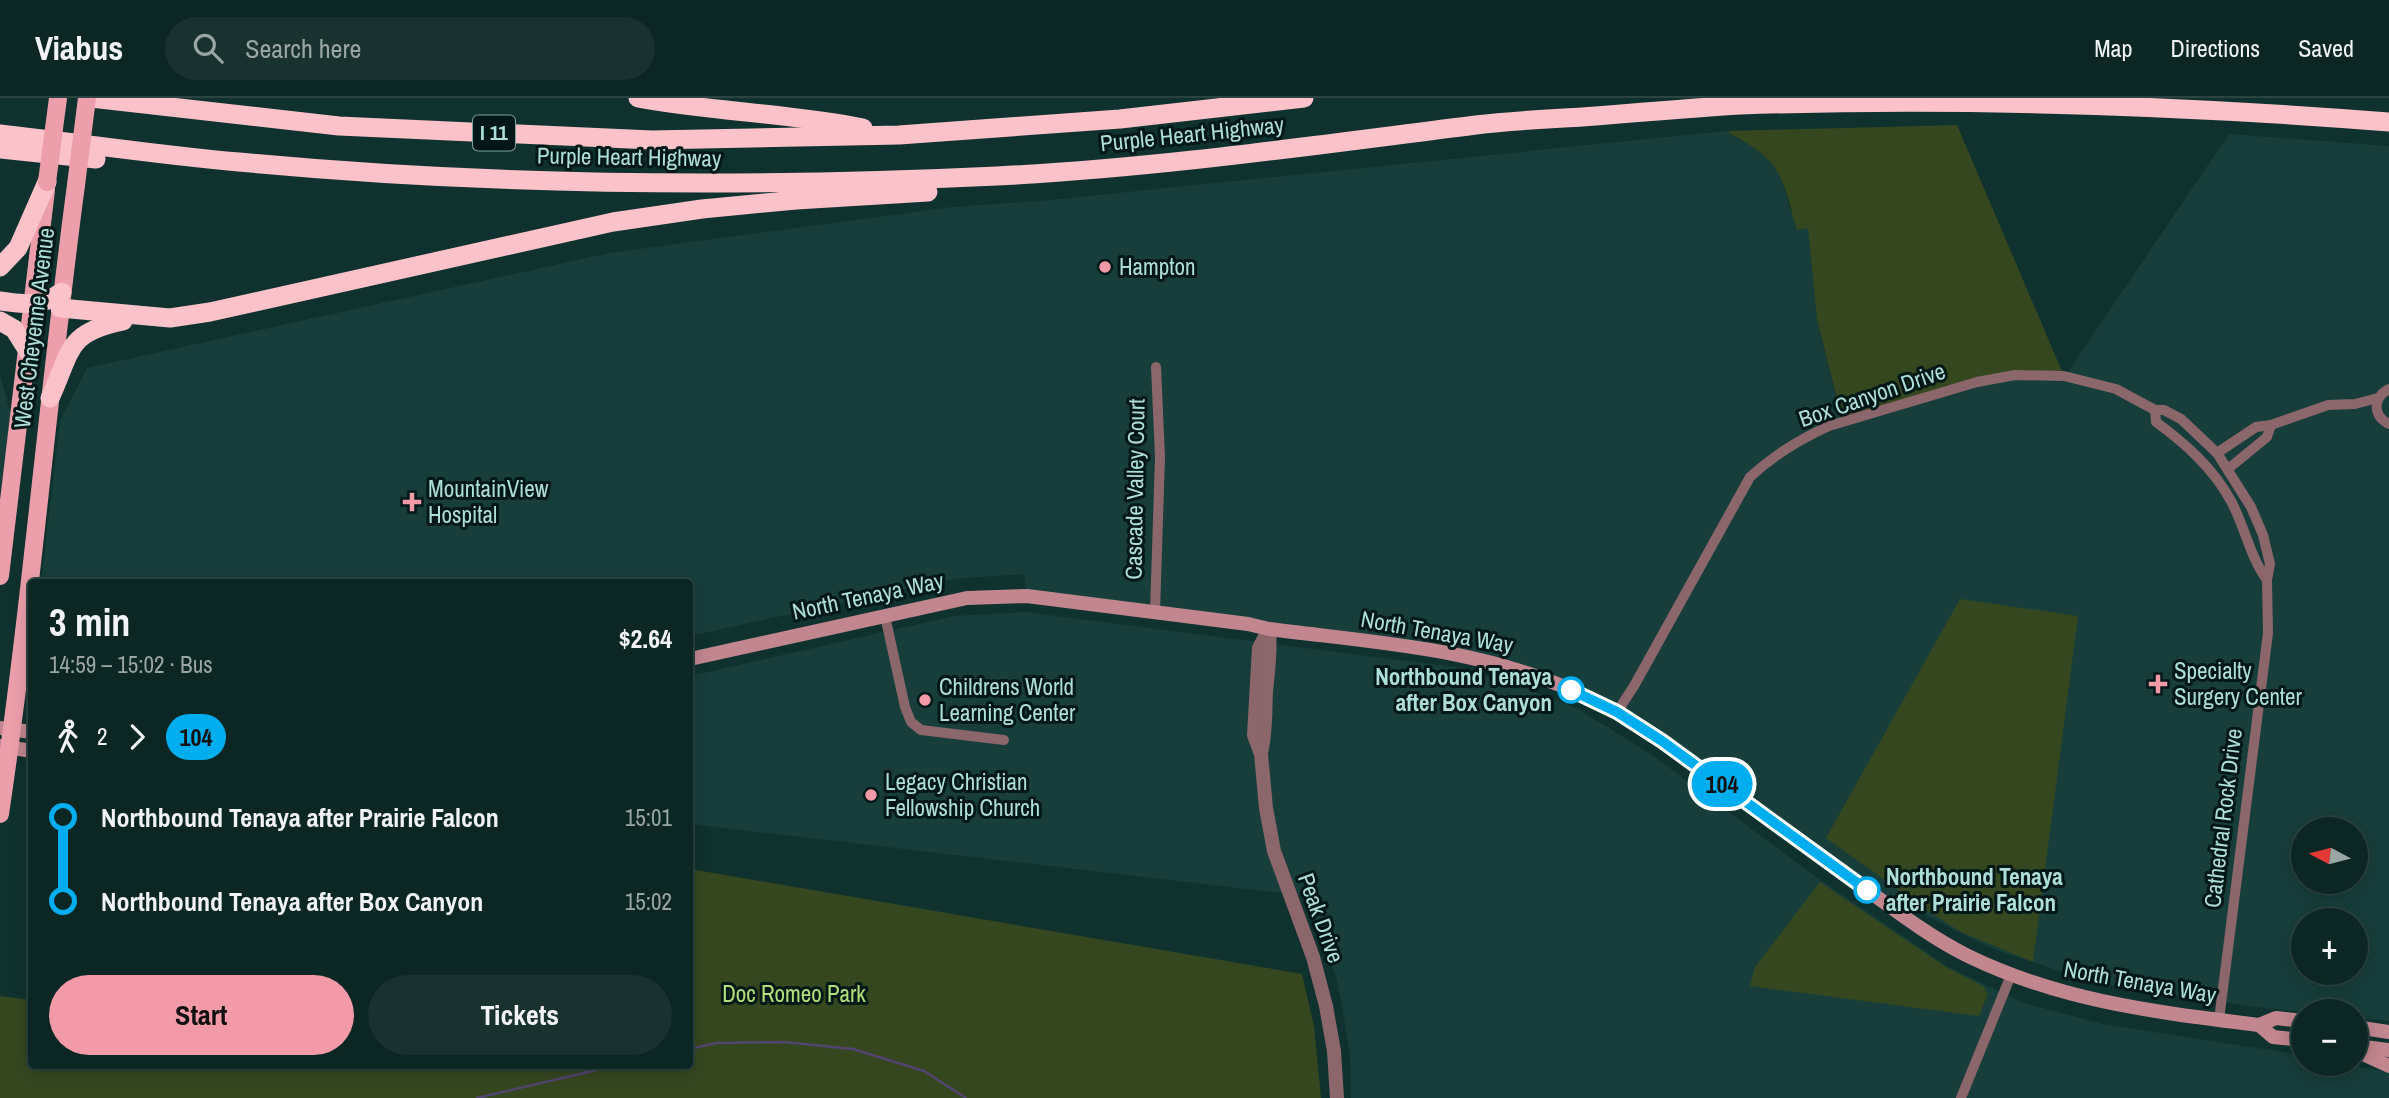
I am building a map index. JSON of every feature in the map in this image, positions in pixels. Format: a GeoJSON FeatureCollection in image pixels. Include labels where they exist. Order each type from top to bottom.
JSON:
{"type":"FeatureCollection","features":[{"type":"Feature","properties":{"kind":"highway","name":"Purple Heart Highway"},"geometry":{"type":"LineString","coordinates":[[89,98],[339,126],[638,140],[899,135],[1120,119],[1304,98]]}},
{"type":"Feature","properties":{"kind":"highway"},"geometry":{"type":"LineString","coordinates":[[638,98],[682,106],[823,120],[899,135]]}},
{"type":"Feature","properties":{"kind":"highway","name":"Purple Heart Highway"},"geometry":{"type":"LineString","coordinates":[[0,134],[237,162],[380,173],[650,184],[816,183],[1003,176],[1203,158],[1483,124],[1740,105],[1836,101],[1957,100],[2189,108],[2389,122]]}},
{"type":"Feature","properties":{"kind":"highway"},"geometry":{"type":"LineString","coordinates":[[0,149],[151,164],[237,162]]}},
{"type":"Feature","properties":{"kind":"highway"},"geometry":{"type":"LineString","coordinates":[[0,301],[34,305],[61,300],[141,317],[170,318],[210,312],[646,217],[796,200],[1026,186],[1146,175],[1203,158]]}},
{"type":"Feature","properties":{"kind":"highway"},"geometry":{"type":"LineString","coordinates":[[0,267],[18,248],[47,182]]}},
{"type":"Feature","properties":{"kind":"highway"},"geometry":{"type":"LineString","coordinates":[[50,398],[66,356],[77,340],[99,326],[141,317]]}},
{"type":"Feature","properties":{"kind":"highway"},"geometry":{"type":"LineString","coordinates":[[0,321],[14,329],[28,351]]}},
{"type":"Feature","properties":{"kind":"main road","name":"West Cheyenne Avenue"},"geometry":{"type":"LineString","coordinates":[[0,576],[58,98]]}},
{"type":"Feature","properties":{"kind":"main road","name":"West Cheyenne Avenue"},"geometry":{"type":"LineString","coordinates":[[31,579],[61,300],[89,98]]}},
{"type":"Feature","properties":{"kind":"main road","name":"North Tenaya Way"},"geometry":{"type":"LineString","coordinates":[[693,658],[967,598],[995,595],[1155,611],[1473,656],[1557,683],[1617,712],[1679,753],[1908,920],[1966,955],[2011,975],[2096,1001],[2259,1025],[2276,1018],[2291,1020]]}},
{"type":"Feature","properties":{"kind":"main road","name":"West Cheyenne Avenue"},"geometry":{"type":"LineString","coordinates":[[0,814],[5,738],[28,600]]}},
{"type":"Feature","properties":{"kind":"main road"},"geometry":{"type":"LineString","coordinates":[[5,738],[28,733]]}},
{"type":"Feature","properties":{"kind":"main road"},"geometry":{"type":"LineString","coordinates":[[5,738],[28,749]]}},
{"type":"Feature","properties":{"kind":"main road","name":"North Tenaya Way"},"geometry":{"type":"LineString","coordinates":[[2259,1025],[2273,1037],[2291,1039]]}},
{"type":"Feature","properties":{"kind":"main road"},"geometry":{"type":"LineString","coordinates":[[2368,1029],[2389,1032]]}},
{"type":"Feature","properties":{"kind":"main road"},"geometry":{"type":"LineString","coordinates":[[2368,1049],[2389,1050]]}},
{"type":"Feature","properties":{"kind":"main road"},"geometry":{"type":"LineString","coordinates":[[2368,1055],[2389,1066]]}},
{"type":"Feature","properties":{"kind":"street","name":"Cascade Valley Court"},"geometry":{"type":"LineString","coordinates":[[1155,611],[1160,468],[1156,367]]}},
{"type":"Feature","properties":{"kind":"street","name":"Box Canyon Drive"},"geometry":{"type":"LineString","coordinates":[[1617,712],[1750,477],[1771,458],[1806,436],[1829,426],[1977,382],[2015,375],[2064,376],[2116,389],[2155,410],[2164,410],[2181,419],[2217,453]]}},
{"type":"Feature","properties":{"kind":"street"},"geometry":{"type":"LineString","coordinates":[[2217,453],[2256,427],[2271,425],[2328,405],[2354,404],[2378,398],[2389,389]]}},
{"type":"Feature","properties":{"kind":"street"},"geometry":{"type":"LineString","coordinates":[[2376,411],[2378,398]]}},
{"type":"Feature","properties":{"kind":"street"},"geometry":{"type":"LineString","coordinates":[[2354,404],[2376,411],[2383,421],[2389,424]]}},
{"type":"Feature","properties":{"kind":"street","name":"Box Canyon Drive"},"geometry":{"type":"LineString","coordinates":[[2155,410],[2156,422],[2206,465]]}},
{"type":"Feature","properties":{"kind":"street"},"geometry":{"type":"LineString","coordinates":[[2228,469],[2267,437],[2271,425]]}},
{"type":"Feature","properties":{"kind":"street","name":"Cathedral Rock Drive"},"geometry":{"type":"LineString","coordinates":[[2217,453],[2251,507],[2263,535],[2270,564],[2267,580],[2268,633],[2219,1020]]}},
{"type":"Feature","properties":{"kind":"street","name":"Cathedral Rock Drive"},"geometry":{"type":"LineString","coordinates":[[2206,465],[2231,501],[2258,568],[2267,580]]}},
{"type":"Feature","properties":{"kind":"street"},"geometry":{"type":"LineString","coordinates":[[885,616],[905,707],[911,722],[921,730],[1004,740]]}},
{"type":"Feature","properties":{"kind":"street","name":"Peak Drive"},"geometry":{"type":"LineString","coordinates":[[1269,629],[1271,650],[1266,694],[1266,733],[1261,754],[1266,808],[1274,851],[1312,957],[1326,1006],[1334,1051],[1337,1098]]}},
{"type":"Feature","properties":{"kind":"street"},"geometry":{"type":"LineString","coordinates":[[1961,1098],[2011,975]]}},
{"type":"Feature","properties":{"kind":"shaded area"},"geometry":{"type":"Polygon","coordinates":[[[1726,131],[1755,148],[1772,163],[1780,176],[1797,230],[1808,227],[1817,319],[1842,422],[1977,382],[2065,376],[2229,134],[2389,146],[2389,1021],[2368,1019],[2368,999],[2291,999],[2291,1011],[2263,1008],[2092,982],[1991,948],[1847,876],[1662,741],[1515,668],[1027,596],[1024,574],[932,583],[693,635],[693,579],[41,579],[60,421],[87,368],[609,253],[952,207],[1039,201],[1726,131]]]}},
{"type":"Feature","properties":{"kind":"shaded area"},"geometry":{"type":"Polygon","coordinates":[[[0,374],[11,416],[0,493],[0,374]]]}},
{"type":"Feature","properties":{"kind":"shaded area"},"geometry":{"type":"Polygon","coordinates":[[[1025,612],[1454,667],[1520,686],[1578,709],[1652,755],[1820,880],[1947,966],[2021,1002],[2102,1024],[2291,1053],[2291,1076],[2368,1076],[2368,1068],[2389,1072],[2389,1098],[1351,1098],[1350,1056],[1336,977],[1307,896],[693,824],[693,675],[954,616],[1025,612]]]}},
{"type":"Feature","properties":{"kind":"green space"},"geometry":{"type":"Polygon","coordinates":[[[1957,125],[2064,376],[2015,375],[1843,423],[1817,319],[1808,228],[1797,230],[1784,186],[1771,163],[1756,149],[1726,131],[1957,125]]]}},
{"type":"Feature","properties":{"kind":"green space"},"geometry":{"type":"Polygon","coordinates":[[[1960,599],[2078,616],[2033,962],[1961,932],[1826,838],[1960,599]]]}},
{"type":"Feature","properties":{"kind":"green space","name":"Doc Romeo Park"},"geometry":{"type":"Polygon","coordinates":[[[693,870],[1302,974],[1314,1026],[1321,1098],[0,1098],[0,996],[28,1000],[28,1069],[693,1069],[693,870]]]}},
{"type":"Feature","properties":{"kind":"green space"},"geometry":{"type":"Polygon","coordinates":[[[1820,882],[1946,967],[1983,986],[1988,994],[1979,1016],[1750,986],[1755,967],[1820,882]]]}},
{"type":"Feature","properties":{"kind":"waterway"},"geometry":{"type":"LineString","coordinates":[[693,1048],[716,1043],[784,1042],[853,1049],[924,1071],[966,1098]]}},
{"type":"Feature","properties":{"kind":"waterway"},"geometry":{"type":"LineString","coordinates":[[477,1098],[601,1069]]}},
{"type":"Feature","properties":{"kind":"bus line","name":"104"},"geometry":{"type":"LineString","coordinates":[[1571,690],[1617,712],[1662,741],[1867,890]]}},
{"type":"Feature","properties":{"kind":"place","name":"Hampton"},"geometry":{"type":"Point","coordinates":[1105,267]}},
{"type":"Feature","properties":{"kind":"place","name":"MountainView Hospital"},"geometry":{"type":"Point","coordinates":[412,502]}},
{"type":"Feature","properties":{"kind":"place","name":"Specialty Surgery Center"},"geometry":{"type":"Point","coordinates":[2158,684]}},
{"type":"Feature","properties":{"kind":"place","name":"Northbound Tenaya after Box Canyon"},"geometry":{"type":"Point","coordinates":[1571,690]}},
{"type":"Feature","properties":{"kind":"place","name":"Childrens World Learning Center"},"geometry":{"type":"Point","coordinates":[925,700]}},
{"type":"Feature","properties":{"kind":"place","name":"Legacy Christian Fellowship Church"},"geometry":{"type":"Point","coordinates":[871,795]}},
{"type":"Feature","properties":{"kind":"place","name":"Northbound Tenaya after Prairie Falcon"},"geometry":{"type":"Point","coordinates":[1867,890]}}]}
